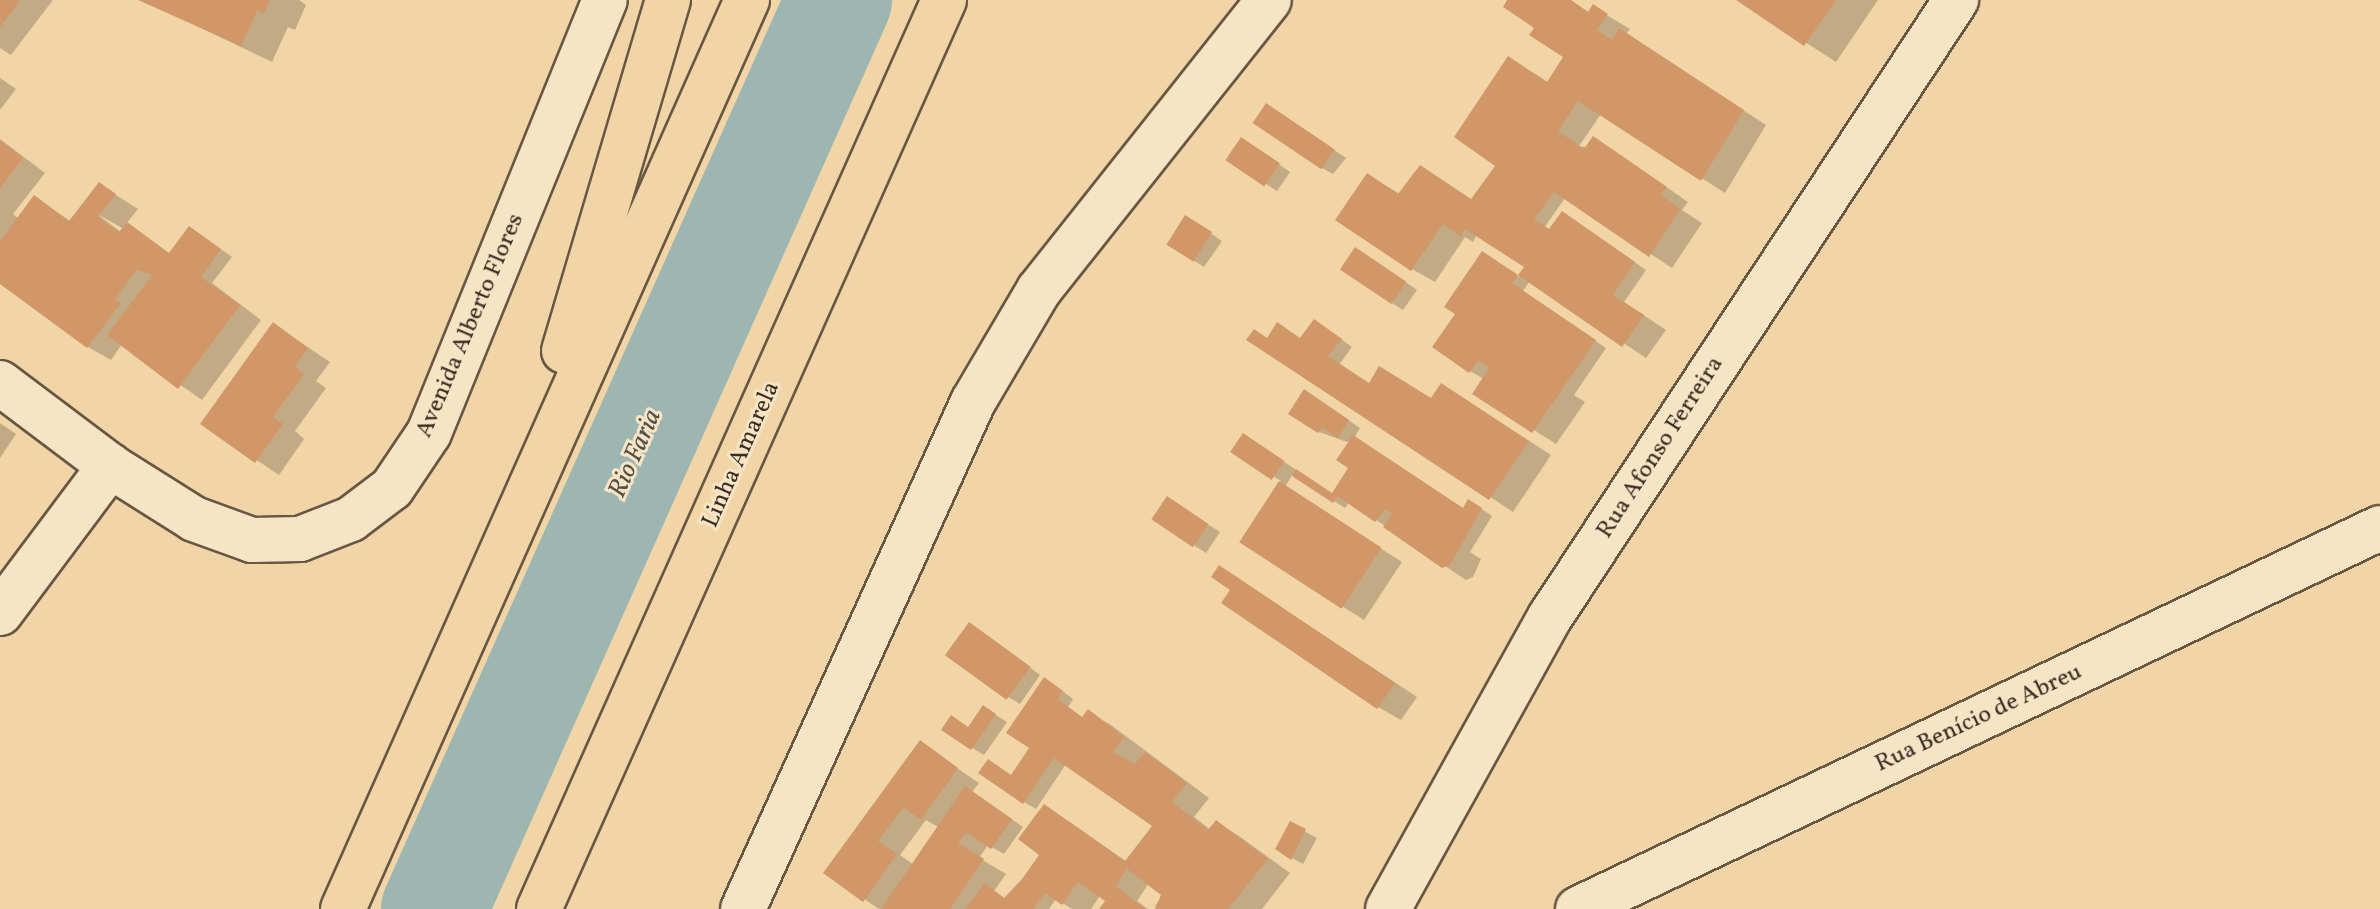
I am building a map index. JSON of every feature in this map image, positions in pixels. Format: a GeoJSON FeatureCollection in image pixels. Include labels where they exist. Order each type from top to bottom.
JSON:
{"type":"FeatureCollection","features":[{"type":"Feature","properties":{"kind":"highway"},"geometry":{"type":"LineString","coordinates":[[518,509],[668,0]]}},
{"type":"Feature","properties":{"kind":"highway"},"geometry":{"type":"LineString","coordinates":[[343,909],[518,509],[747,0]]}},
{"type":"Feature","properties":{"kind":"highway","name":"Linha Amarela"},"geometry":{"type":"LineString","coordinates":[[539,909],[944,0]]}},
{"type":"Feature","properties":{"kind":"street","name":"Avenida Alberto Flores"},"geometry":{"type":"LineString","coordinates":[[0,383],[110,466],[194,519],[252,540],[300,539],[351,519],[392,488],[429,433],[605,0]]}},
{"type":"Feature","properties":{"kind":"street"},"geometry":{"type":"LineString","coordinates":[[743,909],[973,402],[1039,290],[1269,0]]}},
{"type":"Feature","properties":{"kind":"street","name":"Rua Afonso Ferreira"},"geometry":{"type":"LineString","coordinates":[[1388,909],[1550,617],[1956,0]]}},
{"type":"Feature","properties":{"kind":"street"},"geometry":{"type":"LineString","coordinates":[[0,613],[110,466]]}},
{"type":"Feature","properties":{"kind":"street","name":"Rua Benício de Abreu"},"geometry":{"type":"LineString","coordinates":[[1578,909],[2380,528]]}},
{"type":"Feature","properties":{"kind":"building"},"geometry":{"type":"Polygon","coordinates":[[[0,0],[20,0],[0,27],[0,0]]]}},
{"type":"Feature","properties":{"kind":"building"},"geometry":{"type":"Polygon","coordinates":[[[138,0],[270,0],[264,14],[257,11],[241,46],[138,0]]]}},
{"type":"Feature","properties":{"kind":"building"},"geometry":{"type":"Polygon","coordinates":[[[1507,0],[1571,0],[1588,12],[1593,4],[1608,14],[1597,30],[1612,40],[1619,28],[1744,110],[1701,181],[1578,101],[1558,131],[1584,149],[1593,136],[1667,187],[1661,195],[1680,209],[1649,257],[1554,192],[1534,219],[1549,229],[1562,211],[1635,262],[1613,295],[1644,315],[1622,347],[1518,275],[1524,267],[1465,229],[1461,237],[1443,224],[1411,271],[1335,220],[1367,173],[1398,194],[1420,165],[1471,199],[1495,166],[1454,137],[1508,56],[1547,82],[1563,57],[1529,35],[1534,28],[1503,7],[1507,0]]]}},
{"type":"Feature","properties":{"kind":"building"},"geometry":{"type":"Polygon","coordinates":[[[1736,0],[1836,0],[1804,46],[1736,0]]]}},
{"type":"Feature","properties":{"kind":"building"},"geometry":{"type":"Polygon","coordinates":[[[1266,103],[1335,149],[1321,169],[1253,123],[1266,103]]]}},
{"type":"Feature","properties":{"kind":"building"},"geometry":{"type":"Polygon","coordinates":[[[1241,137],[1280,163],[1264,186],[1225,160],[1241,137]]]}},
{"type":"Feature","properties":{"kind":"building"},"geometry":{"type":"Polygon","coordinates":[[[0,140],[23,158],[0,188],[0,140]]]}},
{"type":"Feature","properties":{"kind":"building"},"geometry":{"type":"Polygon","coordinates":[[[99,182],[116,194],[98,217],[119,232],[127,222],[169,253],[189,226],[221,249],[201,277],[240,305],[178,389],[107,335],[152,275],[137,270],[115,299],[121,303],[87,348],[0,284],[0,241],[34,195],[69,221],[99,182]]]}},
{"type":"Feature","properties":{"kind":"building"},"geometry":{"type":"Polygon","coordinates":[[[1185,215],[1212,232],[1194,262],[1166,245],[1185,215]]]}},
{"type":"Feature","properties":{"kind":"building"},"geometry":{"type":"Polygon","coordinates":[[[1355,247],[1406,282],[1391,304],[1340,269],[1355,247]]]}},
{"type":"Feature","properties":{"kind":"building"},"geometry":{"type":"Polygon","coordinates":[[[1482,251],[1518,275],[1512,283],[1596,340],[1532,433],[1472,394],[1489,368],[1478,360],[1469,373],[1432,347],[1455,314],[1444,307],[1482,251]]]}},
{"type":"Feature","properties":{"kind":"building"},"geometry":{"type":"Polygon","coordinates":[[[1314,319],[1342,339],[1328,356],[1369,383],[1379,366],[1431,398],[1441,383],[1529,441],[1489,500],[1246,340],[1254,329],[1267,338],[1277,322],[1300,338],[1314,319]]]}},
{"type":"Feature","properties":{"kind":"building"},"geometry":{"type":"Polygon","coordinates":[[[273,322],[308,348],[295,366],[304,374],[273,417],[283,424],[255,463],[200,424],[273,322]]]}},
{"type":"Feature","properties":{"kind":"building"},"geometry":{"type":"Polygon","coordinates":[[[1304,389],[1349,420],[1338,438],[1322,427],[1318,433],[1288,414],[1304,389]]]}},
{"type":"Feature","properties":{"kind":"building"},"geometry":{"type":"Polygon","coordinates":[[[1243,433],[1284,461],[1272,480],[1230,452],[1243,433]]]}},
{"type":"Feature","properties":{"kind":"building"},"geometry":{"type":"Polygon","coordinates":[[[1353,435],[1463,508],[1468,499],[1482,508],[1450,565],[1442,568],[1383,527],[1392,514],[1385,509],[1375,522],[1337,496],[1333,503],[1292,476],[1296,469],[1332,493],[1348,468],[1336,460],[1353,435]]]}},
{"type":"Feature","properties":{"kind":"building"},"geometry":{"type":"Polygon","coordinates":[[[1279,481],[1381,547],[1342,609],[1239,542],[1279,481]]]}},
{"type":"Feature","properties":{"kind":"building"},"geometry":{"type":"Polygon","coordinates":[[[1167,496],[1208,524],[1193,547],[1151,519],[1167,496]]]}},
{"type":"Feature","properties":{"kind":"building"},"geometry":{"type":"Polygon","coordinates":[[[1219,565],[1395,683],[1377,709],[1221,603],[1230,590],[1211,577],[1219,565]]]}},
{"type":"Feature","properties":{"kind":"building"},"geometry":{"type":"Polygon","coordinates":[[[969,622],[1030,667],[1006,700],[945,655],[969,622]]]}},
{"type":"Feature","properties":{"kind":"building"},"geometry":{"type":"Polygon","coordinates":[[[1044,677],[1063,691],[1058,699],[1082,717],[1088,709],[1124,737],[1113,752],[1135,764],[1145,752],[1187,783],[1172,802],[1208,830],[1216,820],[1268,859],[1228,909],[1155,909],[1161,895],[1127,869],[1116,886],[1145,909],[1099,909],[1105,901],[1078,882],[1062,905],[1045,893],[1033,909],[965,909],[985,883],[1004,898],[1023,878],[1039,855],[1018,839],[1044,804],[1125,861],[1152,826],[1054,758],[1023,804],[978,773],[988,759],[1011,775],[1029,748],[1006,733],[1044,677]]]}},
{"type":"Feature","properties":{"kind":"building"},"geometry":{"type":"Polygon","coordinates":[[[983,705],[996,714],[971,750],[941,730],[951,715],[968,727],[983,705]]]}},
{"type":"Feature","properties":{"kind":"building"},"geometry":{"type":"Polygon","coordinates":[[[920,740],[958,768],[921,820],[903,807],[878,841],[897,854],[863,902],[823,873],[920,740]]]}},
{"type":"Feature","properties":{"kind":"building"},"geometry":{"type":"Polygon","coordinates":[[[965,786],[1012,819],[991,849],[966,832],[958,843],[984,859],[950,909],[881,909],[965,786]]]}},
{"type":"Feature","properties":{"kind":"building"},"geometry":{"type":"Polygon","coordinates":[[[1290,821],[1306,829],[1291,860],[1275,849],[1290,821]]]}},
{"type":"Feature","properties":{"kind":"waterway","name":"Rio Faria"},"geometry":{"type":"LineString","coordinates":[[434,909],[839,0]]}}]}
